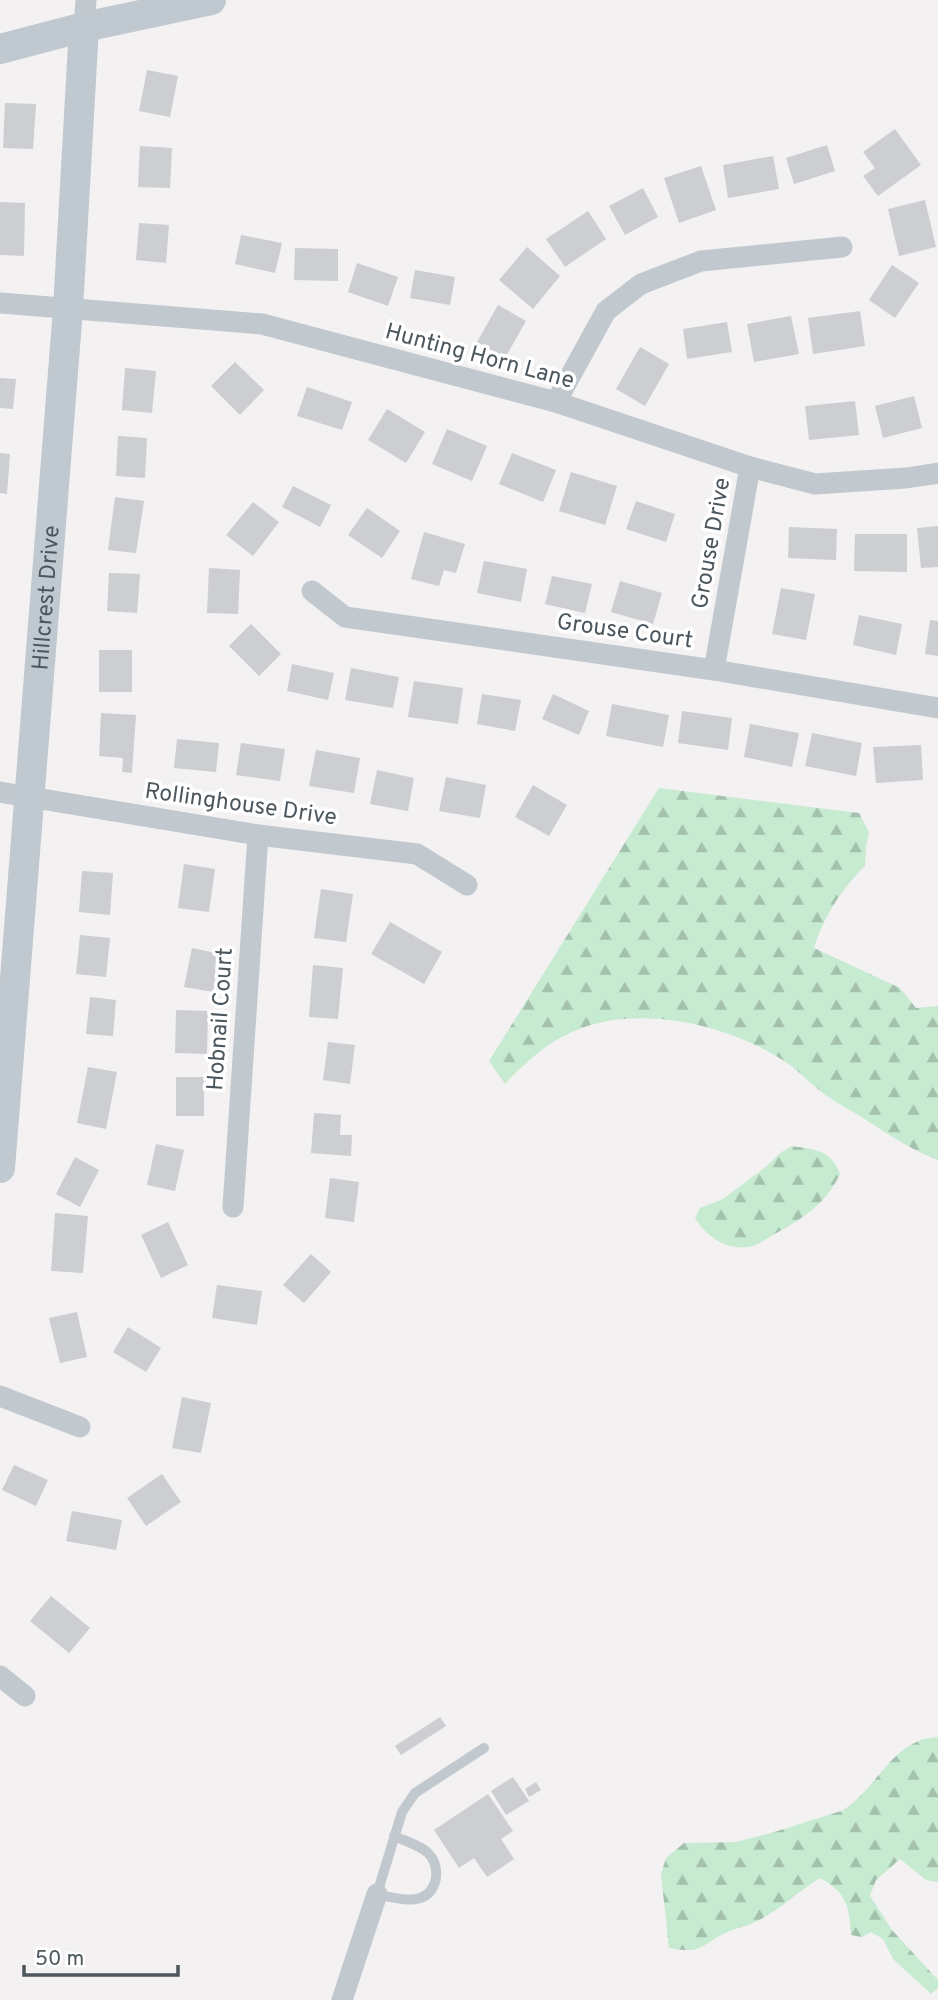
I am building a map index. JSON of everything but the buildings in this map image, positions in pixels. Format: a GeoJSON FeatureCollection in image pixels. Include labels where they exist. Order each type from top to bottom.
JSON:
{"type":"FeatureCollection","features":[{"type":"Feature","properties":{"kind":"street"},"geometry":{"type":"LineString","coordinates":[[0,49],[85,14],[211,0]]}},
{"type":"Feature","properties":{"kind":"street","name":"Hillcrest Drive"},"geometry":{"type":"LineString","coordinates":[[0,1168],[14,794],[68,310],[85,14]]}},
{"type":"Feature","properties":{"kind":"street"},"geometry":{"type":"LineString","coordinates":[[556,402],[606,312],[641,284],[701,261],[842,247]]}},
{"type":"Feature","properties":{"kind":"street","name":"Hunting Horn Lane"},"geometry":{"type":"LineString","coordinates":[[0,303],[262,324],[556,402],[750,467],[815,484],[906,478],[938,473]]}},
{"type":"Feature","properties":{"kind":"street","name":"Grouse Drive"},"geometry":{"type":"LineString","coordinates":[[714,670],[750,467]]}},
{"type":"Feature","properties":{"kind":"street","name":"Grouse Court"},"geometry":{"type":"LineString","coordinates":[[312,591],[345,617],[714,670],[938,708]]}},
{"type":"Feature","properties":{"kind":"street","name":"Rollinghouse Drive"},"geometry":{"type":"LineString","coordinates":[[14,794],[258,835],[417,854],[467,885]]}},
{"type":"Feature","properties":{"kind":"street","name":"Hobnail Court"},"geometry":{"type":"LineString","coordinates":[[233,1207],[258,835]]}},
{"type":"Feature","properties":{"kind":"street"},"geometry":{"type":"LineString","coordinates":[[0,1396],[80,1427]]}},
{"type":"Feature","properties":{"kind":"street"},"geometry":{"type":"LineString","coordinates":[[0,1676],[25,1696]]}},
{"type":"Feature","properties":{"kind":"street"},"geometry":{"type":"LineString","coordinates":[[342,2000],[377,1894]]}},
{"type":"Feature","properties":{"kind":"lane"},"geometry":{"type":"LineString","coordinates":[[394,1836],[426,1851],[434,1859],[437,1869],[432,1890],[424,1897],[411,1900],[377,1894],[394,1836],[402,1812],[415,1793],[484,1748]]}},
{"type":"Feature","properties":{"kind":"green space"},"geometry":{"type":"Polygon","coordinates":[[[659,788],[859,813],[869,832],[865,866],[834,904],[814,948],[900,988],[916,1008],[938,1006],[938,1160],[909,1147],[836,1102],[790,1065],[767,1051],[713,1029],[684,1022],[626,1019],[598,1023],[572,1032],[536,1055],[505,1084],[489,1061],[659,788]]]}},
{"type":"Feature","properties":{"kind":"green space"},"geometry":{"type":"Polygon","coordinates":[[[792,1146],[827,1155],[840,1174],[828,1194],[812,1210],[752,1246],[725,1244],[705,1231],[695,1218],[700,1208],[723,1199],[792,1146]]]}},
{"type":"Feature","properties":{"kind":"green space"},"geometry":{"type":"Polygon","coordinates":[[[938,1737],[938,1882],[926,1880],[900,1859],[876,1880],[870,1896],[892,1930],[938,1980],[938,1988],[931,1994],[893,1959],[883,1939],[871,1932],[862,1937],[851,1935],[845,1901],[836,1889],[820,1878],[769,1915],[721,1935],[702,1947],[690,1950],[669,1948],[661,1874],[666,1858],[684,1843],[736,1842],[841,1811],[862,1795],[898,1754],[921,1740],[938,1737]]]}}]}
